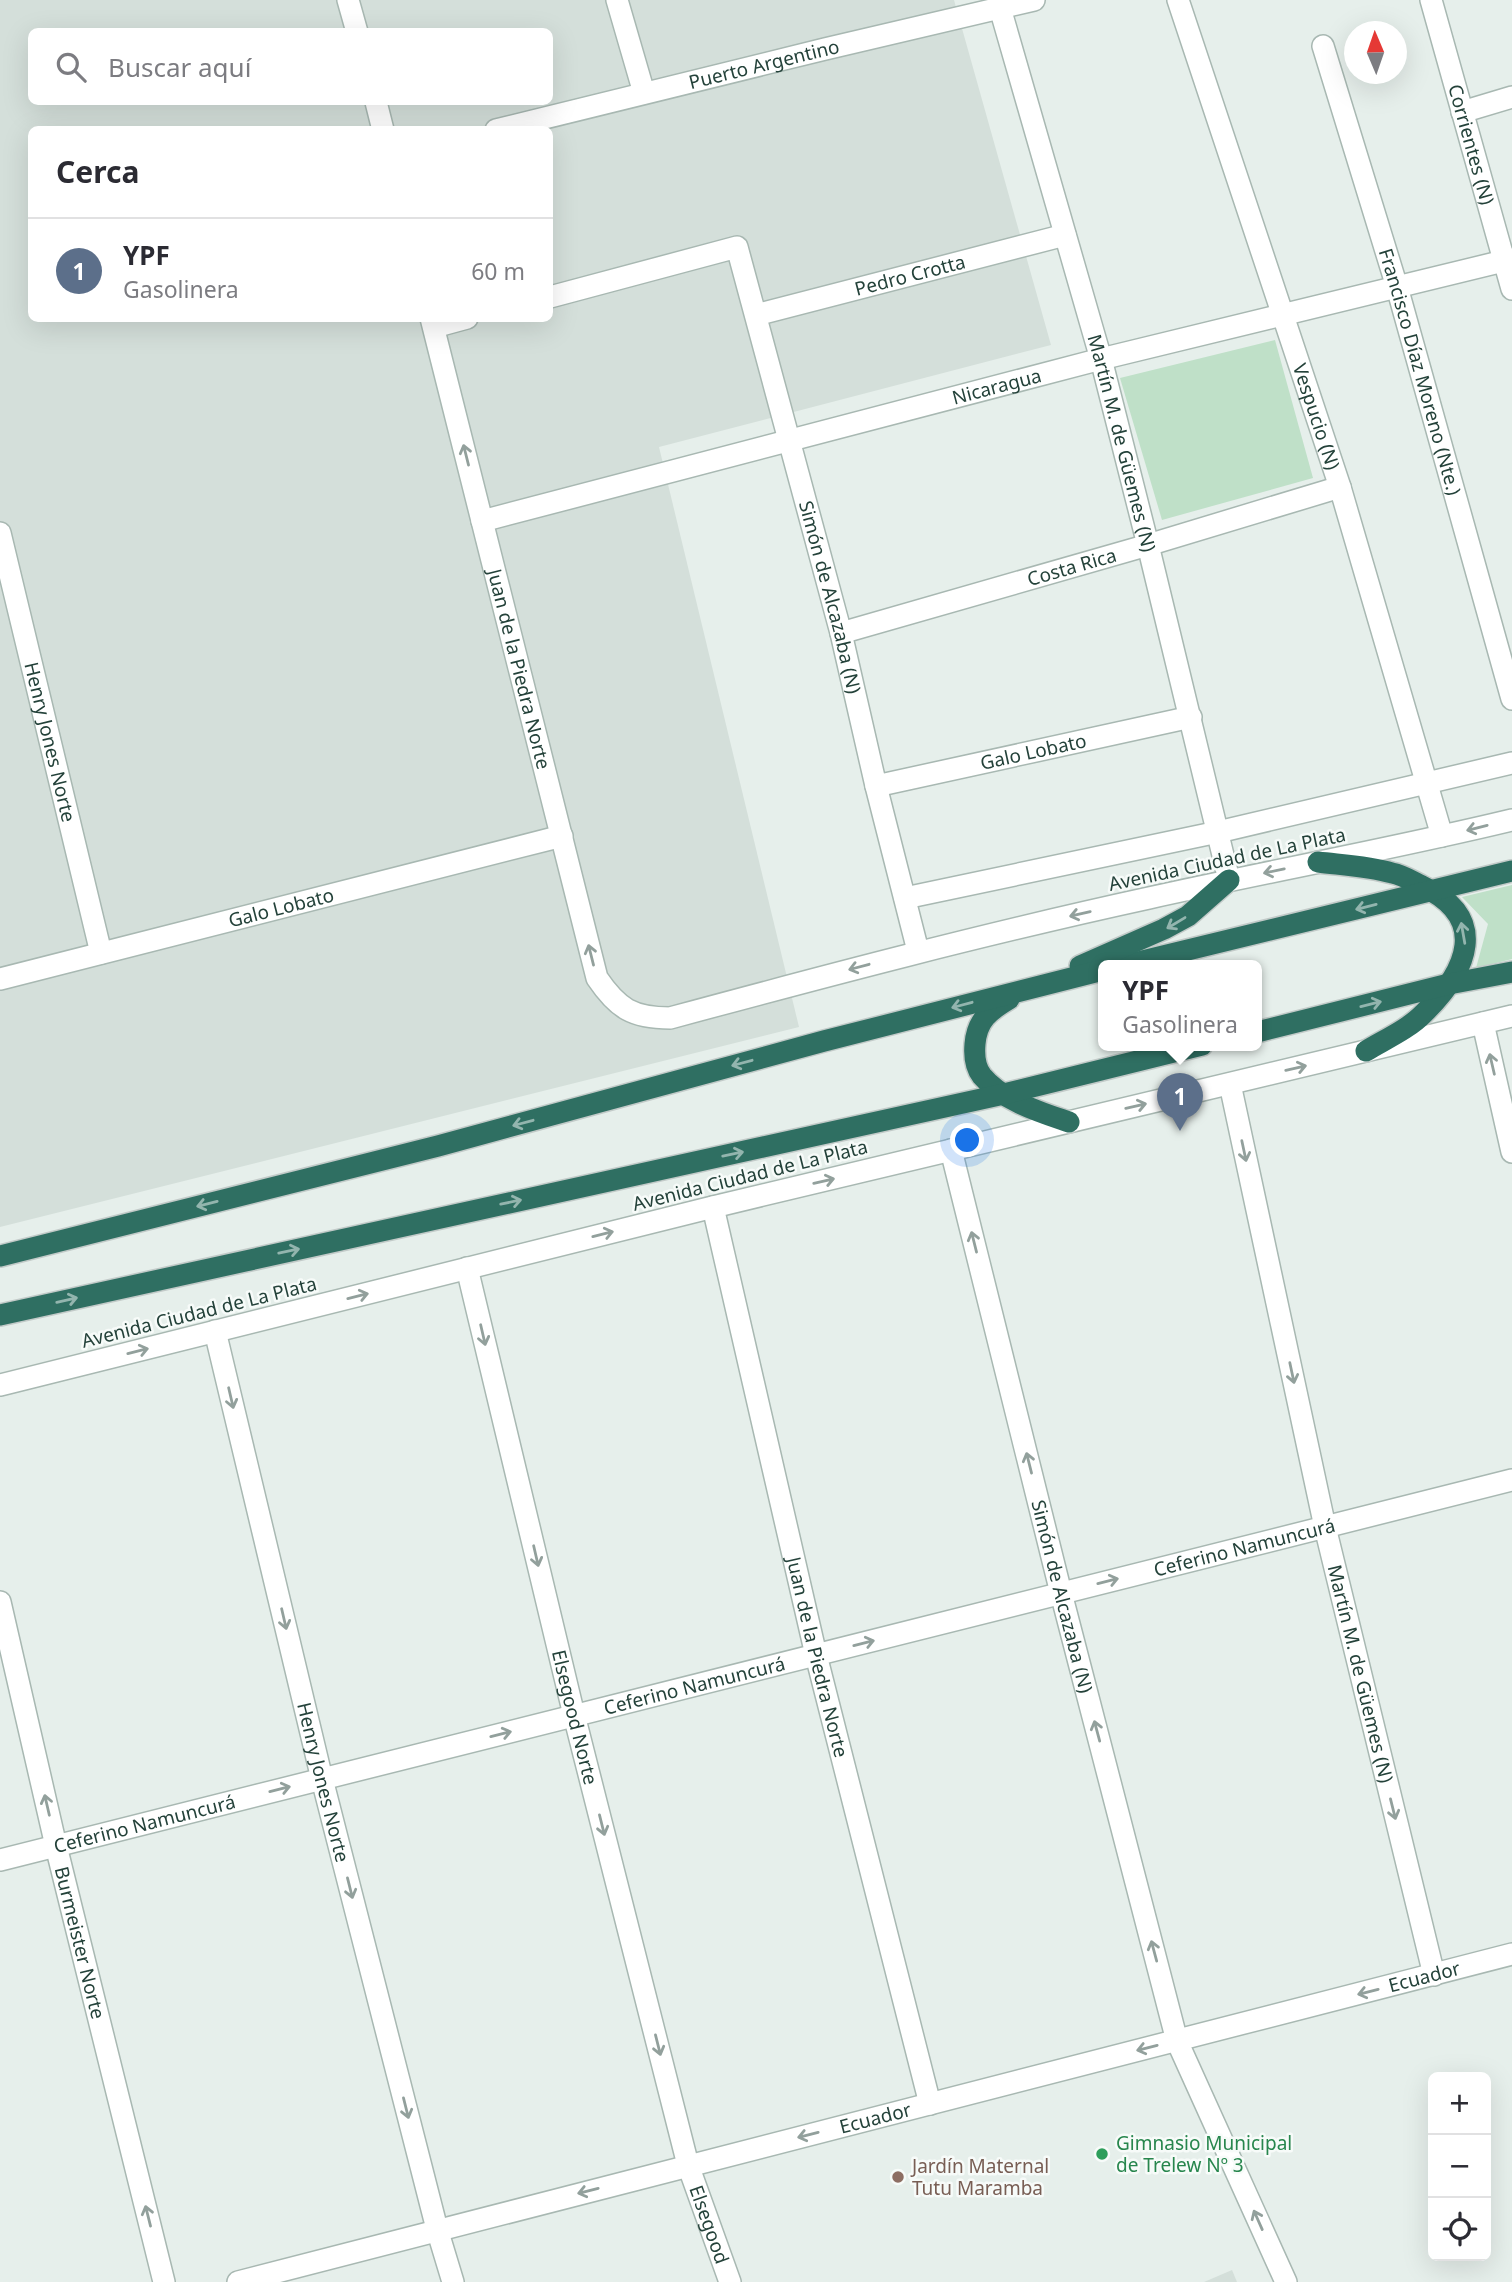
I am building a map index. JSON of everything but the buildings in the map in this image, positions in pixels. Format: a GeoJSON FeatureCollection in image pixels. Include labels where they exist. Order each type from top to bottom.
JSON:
{"type":"FeatureCollection","features":[{"type":"Feature","properties":{"kind":"highway"},"geometry":{"type":"LineString","coordinates":[[1318,862],[1396,873],[1432,891],[1455,908],[1466,931],[1465,952],[1449,985],[1423,1015],[1366,1051]]}},
{"type":"Feature","properties":{"kind":"highway"},"geometry":{"type":"LineString","coordinates":[[1146,960],[1512,870]]}},
{"type":"Feature","properties":{"kind":"highway"},"geometry":{"type":"LineString","coordinates":[[1069,1122],[1004,1094],[981,1075],[974,1057],[976,1030],[992,1009],[1028,988],[1188,916],[1229,880]]}},
{"type":"Feature","properties":{"kind":"highway"},"geometry":{"type":"LineString","coordinates":[[0,1256],[438,1146],[824,1041],[1098,971]]}},
{"type":"Feature","properties":{"kind":"highway"},"geometry":{"type":"LineString","coordinates":[[1262,1031],[1512,972]]}},
{"type":"Feature","properties":{"kind":"highway","name":"Avenida Ciudad de La Plata"},"geometry":{"type":"LineString","coordinates":[[0,1315],[1004,1094],[1178,1051]]}},
{"type":"Feature","properties":{"kind":"street"},"geometry":{"type":"LineString","coordinates":[[348,0],[356,28]]}},
{"type":"Feature","properties":{"kind":"street"},"geometry":{"type":"LineString","coordinates":[[617,0],[644,93]]}},
{"type":"Feature","properties":{"kind":"street","name":"Puerto Argentino"},"geometry":{"type":"LineString","coordinates":[[512,126],[1034,0]]}},
{"type":"Feature","properties":{"kind":"street","name":"Vespucio (N)"},"geometry":{"type":"LineString","coordinates":[[1178,0],[1340,486],[1442,836]]}},
{"type":"Feature","properties":{"kind":"street","name":"Corrientes (N)"},"geometry":{"type":"LineString","coordinates":[[1431,0],[1508,260],[1512,289]]}},
{"type":"Feature","properties":{"kind":"street","name":"Martín M. de Güemes (N)"},"geometry":{"type":"LineString","coordinates":[[1000,8],[1101,359],[1149,545],[1229,880]]}},
{"type":"Feature","properties":{"kind":"street","name":"Francisco Díaz Moreno (Nte.)"},"geometry":{"type":"LineString","coordinates":[[1323,46],[1397,287],[1512,699]]}},
{"type":"Feature","properties":{"kind":"street"},"geometry":{"type":"LineString","coordinates":[[1462,112],[1512,97]]}},
{"type":"Feature","properties":{"kind":"street"},"geometry":{"type":"LineString","coordinates":[[377,105],[382,126]]}},
{"type":"Feature","properties":{"kind":"street","name":"Pedro Crotta"},"geometry":{"type":"LineString","coordinates":[[756,315],[1065,235]]}},
{"type":"Feature","properties":{"kind":"street","name":"Simón de Alcazaba (N)"},"geometry":{"type":"LineString","coordinates":[[553,296],[737,247],[841,633],[918,951]]}},
{"type":"Feature","properties":{"kind":"street","name":"Nicaragua"},"geometry":{"type":"LineString","coordinates":[[482,521],[1101,359],[1508,260]]}},
{"type":"Feature","properties":{"kind":"street","name":"Juan de la Piedra Norte"},"geometry":{"type":"LineString","coordinates":[[433,323],[597,978],[610,997],[627,1010]]}},
{"type":"Feature","properties":{"kind":"street","name":"Costa Rica"},"geometry":{"type":"LineString","coordinates":[[841,633],[1149,545],[1340,486]]}},
{"type":"Feature","properties":{"kind":"street","name":"Henry Jones Norte"},"geometry":{"type":"LineString","coordinates":[[0,533],[100,953]]}},
{"type":"Feature","properties":{"kind":"street","name":"Galo Lobato"},"geometry":{"type":"LineString","coordinates":[[876,786],[1191,717]]}},
{"type":"Feature","properties":{"kind":"street","name":"Avenida Ciudad de La Plata"},"geometry":{"type":"LineString","coordinates":[[905,898],[1218,832],[1512,763]]}},
{"type":"Feature","properties":{"kind":"street","name":"Avenida Ciudad de La Plata"},"geometry":{"type":"LineString","coordinates":[[627,1010],[647,1018],[670,1018],[918,951],[1229,880],[1512,820]]}},
{"type":"Feature","properties":{"kind":"street","name":"Galo Lobato"},"geometry":{"type":"LineString","coordinates":[[0,979],[562,836]]}},
{"type":"Feature","properties":{"kind":"street","name":"Avenida Ciudad de La Plata"},"geometry":{"type":"LineString","coordinates":[[0,1385],[713,1207],[1512,1016]]}},
{"type":"Feature","properties":{"kind":"street"},"geometry":{"type":"LineString","coordinates":[[1483,1024],[1512,1152]]}},
{"type":"Feature","properties":{"kind":"street","name":"Martín M. de Güemes (N)"},"geometry":{"type":"LineString","coordinates":[[1230,1084],[1325,1527],[1434,1975]]}},
{"type":"Feature","properties":{"kind":"street","name":"Simón de Alcazaba (N)"},"geometry":{"type":"LineString","coordinates":[[951,1150],[1177,2041],[1286,2282]]}},
{"type":"Feature","properties":{"kind":"street","name":"Juan de la Piedra Norte"},"geometry":{"type":"LineString","coordinates":[[713,1207],[816,1655],[929,2104]]}},
{"type":"Feature","properties":{"kind":"street","name":"Elsegood Norte"},"geometry":{"type":"LineString","coordinates":[[467,1268],[574,1716],[688,2165]]}},
{"type":"Feature","properties":{"kind":"street","name":"Henry Jones Norte"},"geometry":{"type":"LineString","coordinates":[[215,1331],[322,1779],[437,2229],[453,2282]]}},
{"type":"Feature","properties":{"kind":"street","name":"Ceferino Namuncurá"},"geometry":{"type":"LineString","coordinates":[[0,1860],[1512,1480]]}},
{"type":"Feature","properties":{"kind":"street","name":"Burmeister Norte"},"geometry":{"type":"LineString","coordinates":[[0,1602],[56,1846],[164,2282]]}},
{"type":"Feature","properties":{"kind":"street","name":"Ecuador"},"geometry":{"type":"LineString","coordinates":[[238,2282],[1512,1954]]}},
{"type":"Feature","properties":{"kind":"street","name":"Elsegood"},"geometry":{"type":"LineString","coordinates":[[688,2165],[730,2282]]}},
{"type":"Feature","properties":{"kind":"shaded area"},"geometry":{"type":"Polygon","coordinates":[[[0,0],[954,0],[1051,345],[659,447],[799,1027],[0,1227],[0,0]]]}},
{"type":"Feature","properties":{"kind":"shaded area"},"geometry":{"type":"Polygon","coordinates":[[[1232,2270],[1237,2282],[1204,2282],[1232,2270]]]}},
{"type":"Feature","properties":{"kind":"green space"},"geometry":{"type":"Polygon","coordinates":[[[1275,340],[1313,478],[1162,520],[1120,378],[1275,340]]]}},
{"type":"Feature","properties":{"kind":"green space"},"geometry":{"type":"Polygon","coordinates":[[[1512,885],[1512,959],[1476,968],[1488,924],[1462,897],[1512,885]]]}},
{"type":"Feature","properties":{"kind":"place","name":"YPF"},"geometry":{"type":"Point","coordinates":[1180,1131]}},
{"type":"Feature","properties":{"kind":"place","name":"Gimnasio Municipal de Trelew Nº 3"},"geometry":{"type":"Point","coordinates":[1102,2154]}},
{"type":"Feature","properties":{"kind":"place","name":"Jardín Maternal Tutu Maramba"},"geometry":{"type":"Point","coordinates":[898,2177]}}]}
